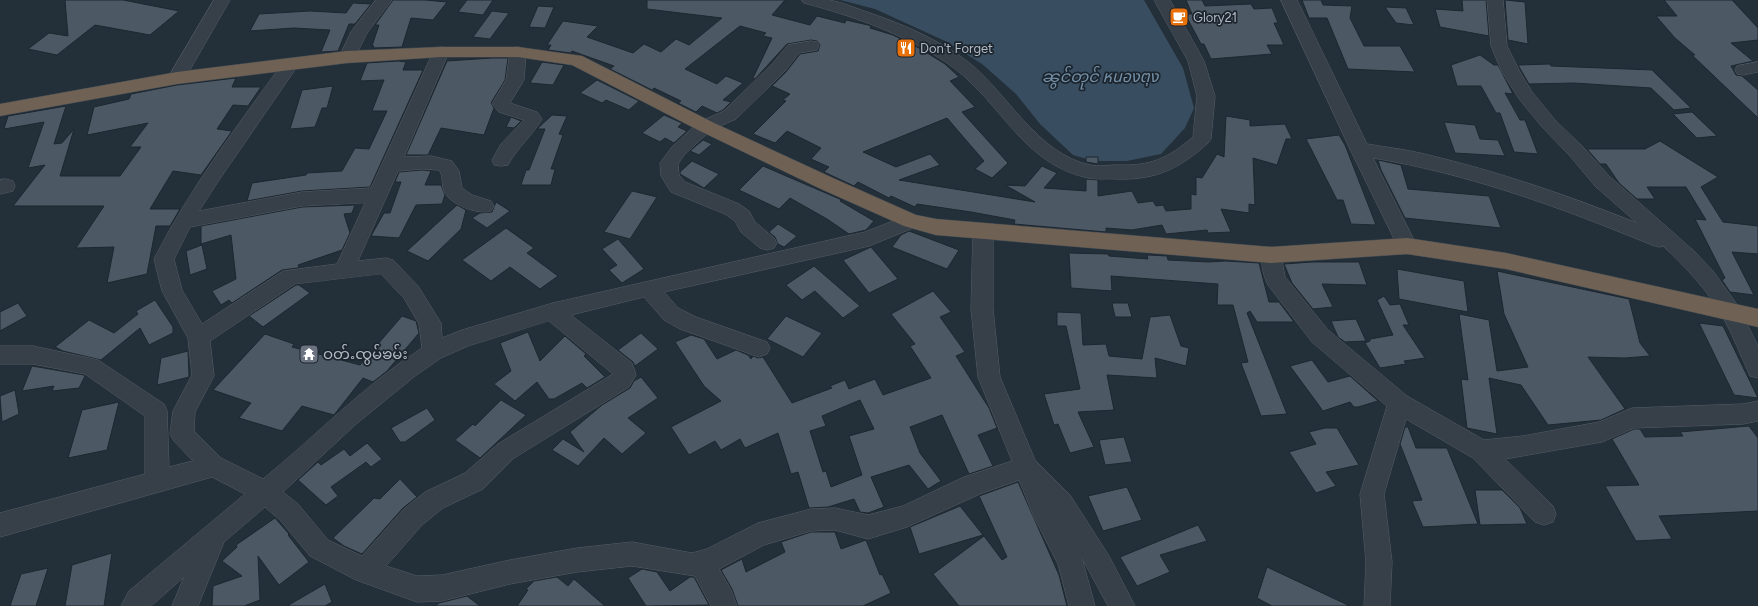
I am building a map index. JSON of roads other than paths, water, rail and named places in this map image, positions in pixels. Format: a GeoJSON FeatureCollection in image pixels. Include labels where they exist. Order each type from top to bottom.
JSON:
{"type":"FeatureCollection","features":[{"type":"Feature","properties":{"kind":"highway"},"geometry":{"type":"LineString","coordinates":[[2,113],[177,78],[347,56],[441,52],[518,52],[576,60],[705,126],[911,221],[936,227],[1271,255],[1407,246],[1506,262],[1758,318]]}},
{"type":"Feature","properties":{"kind":"street"},"geometry":{"type":"LineString","coordinates":[[177,78],[222,0]]}},
{"type":"Feature","properties":{"kind":"street"},"geometry":{"type":"LineString","coordinates":[[347,56],[359,32],[384,0]]}},
{"type":"Feature","properties":{"kind":"street"},"geometry":{"type":"LineString","coordinates":[[810,0],[877,21],[927,44],[956,62],[997,101],[1033,140],[1065,164],[1086,172],[1140,173],[1176,160],[1202,139],[1206,96],[1196,61],[1162,0]]}},
{"type":"Feature","properties":{"kind":"street"},"geometry":{"type":"LineString","coordinates":[[1289,0],[1303,32],[1407,246]]}},
{"type":"Feature","properties":{"kind":"street"},"geometry":{"type":"LineString","coordinates":[[1495,0],[1499,46],[1511,72],[1526,96],[1549,124],[1602,181],[1672,245],[1687,256],[1706,277],[1731,312],[1758,369]]}},
{"type":"Feature","properties":{"kind":"street"},"geometry":{"type":"LineString","coordinates":[[767,244],[748,227],[742,216],[732,209],[678,187],[670,176],[669,163],[678,151],[705,126],[730,115],[779,67],[794,49],[811,46]]}},
{"type":"Feature","properties":{"kind":"street"},"geometry":{"type":"LineString","coordinates":[[344,271],[441,52]]}},
{"type":"Feature","properties":{"kind":"street"},"geometry":{"type":"LineString","coordinates":[[501,160],[507,147],[530,126],[533,119],[531,116],[505,108],[501,104],[515,80],[518,52]]}},
{"type":"Feature","properties":{"kind":"street"},"geometry":{"type":"LineString","coordinates":[[291,64],[182,221],[164,259],[172,291],[199,337],[203,376],[184,412],[182,434],[213,466],[266,492],[289,512],[319,548],[365,572],[417,589],[442,588],[510,572],[577,560],[632,554],[692,565],[711,560],[758,536],[786,526],[811,520],[835,519],[868,527],[907,516],[973,485],[1026,467]]}},
{"type":"Feature","properties":{"kind":"street"},"geometry":{"type":"LineString","coordinates":[[1360,149],[1420,159],[1504,183],[1576,206],[1672,245]]}},
{"type":"Feature","properties":{"kind":"street"},"geometry":{"type":"LineString","coordinates":[[391,165],[428,162],[444,164],[449,168],[453,191],[465,200],[484,206]]}},
{"type":"Feature","properties":{"kind":"street"},"geometry":{"type":"LineString","coordinates":[[182,221],[302,199],[378,195]]}},
{"type":"Feature","properties":{"kind":"street"},"geometry":{"type":"LineString","coordinates":[[134,606],[138,600],[293,469],[347,418],[407,369],[433,352],[462,339],[553,310],[869,239],[911,221]]}},
{"type":"Feature","properties":{"kind":"street"},"geometry":{"type":"LineString","coordinates":[[983,231],[982,309],[989,377],[1044,510],[1070,561],[1082,606]]}},
{"type":"Feature","properties":{"kind":"street"},"geometry":{"type":"LineString","coordinates":[[1271,255],[1275,279],[1320,336],[1399,403],[1481,451],[1544,514]]}},
{"type":"Feature","properties":{"kind":"street"},"geometry":{"type":"LineString","coordinates":[[199,337],[290,276],[386,266],[411,292],[430,323],[433,352]]}},
{"type":"Feature","properties":{"kind":"street"},"geometry":{"type":"LineString","coordinates":[[648,288],[671,314],[682,320],[759,348]]}},
{"type":"Feature","properties":{"kind":"street"},"geometry":{"type":"LineString","coordinates":[[365,572],[413,517],[434,500],[474,481],[506,451],[621,380],[625,375],[624,370],[574,330],[553,310]]}},
{"type":"Feature","properties":{"kind":"street"},"geometry":{"type":"LineString","coordinates":[[0,355],[33,355],[90,366],[156,412],[158,482]]}},
{"type":"Feature","properties":{"kind":"street"},"geometry":{"type":"LineString","coordinates":[[1377,606],[1379,562],[1372,494],[1399,403]]}},
{"type":"Feature","properties":{"kind":"street"},"geometry":{"type":"LineString","coordinates":[[1481,451],[1523,446],[1602,432],[1632,418],[1743,414],[1758,411]]}},
{"type":"Feature","properties":{"kind":"street"},"geometry":{"type":"LineString","coordinates":[[0,525],[213,466]]}},
{"type":"Feature","properties":{"kind":"street"},"geometry":{"type":"LineString","coordinates":[[1026,467],[1061,503],[1100,565],[1122,606]]}},
{"type":"Feature","properties":{"kind":"street"},"geometry":{"type":"LineString","coordinates":[[186,606],[215,534]]}},
{"type":"Feature","properties":{"kind":"street"},"geometry":{"type":"LineString","coordinates":[[701,563],[722,599],[724,606]]}},
{"type":"Feature","properties":{"kind":"water","name":"ၼွင်တုင် หนองตุง"},"geometry":{"type":"Polygon","coordinates":[[[840,0],[1144,0],[1183,68],[1194,108],[1185,128],[1161,154],[1127,161],[1093,161],[1073,155],[1040,124],[1016,94],[982,64],[945,41],[875,9],[840,0]]]}},
{"type":"Feature","properties":{"kind":"place","name":"Glory21"},"geometry":{"type":"Point","coordinates":[1179,17]}},
{"type":"Feature","properties":{"kind":"place","name":"Don't Forget"},"geometry":{"type":"Point","coordinates":[906,48]}},
{"type":"Feature","properties":{"kind":"place","name":"ဝတ်ႉၸွမ်ၶမ်း"},"geometry":{"type":"Point","coordinates":[309,354]}}]}
